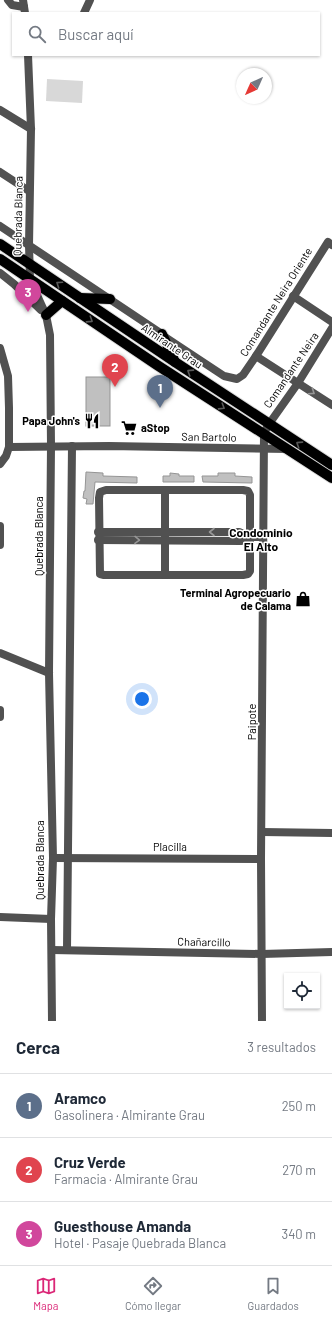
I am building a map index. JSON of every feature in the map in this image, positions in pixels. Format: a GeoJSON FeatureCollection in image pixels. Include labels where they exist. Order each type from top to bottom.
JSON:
{"type":"FeatureCollection","features":[{"type":"Feature","properties":{"kind":"main road","name":"Almirante Grau"},"geometry":{"type":"LineString","coordinates":[[0,244],[175,362],[332,465]]}},
{"type":"Feature","properties":{"kind":"main road","name":"Almirante Grau"},"geometry":{"type":"LineString","coordinates":[[0,259],[332,478]]}},
{"type":"Feature","properties":{"kind":"main road"},"geometry":{"type":"LineString","coordinates":[[80,298],[110,299]]}},
{"type":"Feature","properties":{"kind":"main road"},"geometry":{"type":"LineString","coordinates":[[46,316],[62,301]]}},
{"type":"Feature","properties":{"kind":"main road"},"geometry":{"type":"LineString","coordinates":[[162,334],[175,362]]}},
{"type":"Feature","properties":{"kind":"street"},"geometry":{"type":"LineString","coordinates":[[8,0],[12,5],[24,7]]}},
{"type":"Feature","properties":{"kind":"street"},"geometry":{"type":"LineString","coordinates":[[84,12],[90,0]]}},
{"type":"Feature","properties":{"kind":"street","name":"Quebrada Blanca"},"geometry":{"type":"LineString","coordinates":[[28,56],[31,129],[29,191],[30,279],[46,316],[50,335],[51,446],[49,673],[53,858],[51,918],[52,1021]]}},
{"type":"Feature","properties":{"kind":"street"},"geometry":{"type":"LineString","coordinates":[[0,110],[31,129]]}},
{"type":"Feature","properties":{"kind":"street"},"geometry":{"type":"LineString","coordinates":[[0,172],[29,191]]}},
{"type":"Feature","properties":{"kind":"street","name":"Almirante Grau"},"geometry":{"type":"LineString","coordinates":[[0,226],[224,376],[237,379],[243,375]]}},
{"type":"Feature","properties":{"kind":"street","name":"Comandante Neira Oriente"},"geometry":{"type":"LineString","coordinates":[[243,375],[293,296],[330,243]]}},
{"type":"Feature","properties":{"kind":"street"},"geometry":{"type":"LineString","coordinates":[[0,274],[30,298],[46,316]]}},
{"type":"Feature","properties":{"kind":"street"},"geometry":{"type":"LineString","coordinates":[[293,296],[332,322]]}},
{"type":"Feature","properties":{"kind":"street","name":"Comandante Neira"},"geometry":{"type":"LineString","coordinates":[[269,424],[298,383],[332,328]]}},
{"type":"Feature","properties":{"kind":"street"},"geometry":{"type":"LineString","coordinates":[[0,348],[8,376],[9,408],[9,447],[6,456],[0,464]]}},
{"type":"Feature","properties":{"kind":"street"},"geometry":{"type":"LineString","coordinates":[[256,356],[332,405]]}},
{"type":"Feature","properties":{"kind":"street"},"geometry":{"type":"LineString","coordinates":[[0,408],[9,408]]}},
{"type":"Feature","properties":{"kind":"street","name":"Paipote"},"geometry":{"type":"LineString","coordinates":[[262,1021],[261,859],[264,433],[269,424]]}},
{"type":"Feature","properties":{"kind":"street"},"geometry":{"type":"LineString","coordinates":[[72,446],[68,858],[72,950]]}},
{"type":"Feature","properties":{"kind":"street","name":"San Bartolo"},"geometry":{"type":"LineString","coordinates":[[9,447],[72,446],[288,449]]}},
{"type":"Feature","properties":{"kind":"street"},"geometry":{"type":"LineString","coordinates":[[106,490],[165,490],[248,491],[250,495],[250,571],[248,574],[100,574],[98,536],[98,498],[100,492],[106,490]]}},
{"type":"Feature","properties":{"kind":"street"},"geometry":{"type":"LineString","coordinates":[[165,490],[165,575]]}},
{"type":"Feature","properties":{"kind":"street"},"geometry":{"type":"LineString","coordinates":[[0,526],[0,545]]}},
{"type":"Feature","properties":{"kind":"street"},"geometry":{"type":"LineString","coordinates":[[98,536],[165,536],[241,541],[250,537],[264,536]]}},
{"type":"Feature","properties":{"kind":"street"},"geometry":{"type":"LineString","coordinates":[[0,653],[49,673]]}},
{"type":"Feature","properties":{"kind":"street"},"geometry":{"type":"LineString","coordinates":[[0,710],[0,717]]}},
{"type":"Feature","properties":{"kind":"street"},"geometry":{"type":"LineString","coordinates":[[262,832],[332,833]]}},
{"type":"Feature","properties":{"kind":"street","name":"Placilla"},"geometry":{"type":"LineString","coordinates":[[53,858],[261,859]]}},
{"type":"Feature","properties":{"kind":"street"},"geometry":{"type":"LineString","coordinates":[[0,917],[51,918]]}},
{"type":"Feature","properties":{"kind":"street","name":"Chañarcillo"},"geometry":{"type":"LineString","coordinates":[[52,950],[262,954],[332,952]]}},
{"type":"Feature","properties":{"kind":"shaded area"},"geometry":{"type":"Polygon","coordinates":[[[47,79],[83,81],[82,103],[46,101],[47,79]]]}},
{"type":"Feature","properties":{"kind":"building"},"geometry":{"type":"Polygon","coordinates":[[[86,377],[110,377],[110,426],[86,426],[86,377]]]}},
{"type":"Feature","properties":{"kind":"building"},"geometry":{"type":"Polygon","coordinates":[[[86,472],[103,473],[103,476],[137,477],[137,483],[95,482],[93,504],[86,504],[87,499],[83,498],[86,472]]]}},
{"type":"Feature","properties":{"kind":"building"},"geometry":{"type":"Polygon","coordinates":[[[170,473],[179,474],[179,476],[194,476],[194,482],[163,482],[163,476],[170,476],[170,473]]]}},
{"type":"Feature","properties":{"kind":"building"},"geometry":{"type":"Polygon","coordinates":[[[218,473],[235,473],[235,476],[252,477],[252,483],[203,482],[202,476],[218,476],[218,473]]]}},
{"type":"Feature","properties":{"kind":"place","name":"Guesthouse Amanda"},"geometry":{"type":"Point","coordinates":[28,312]}},
{"type":"Feature","properties":{"kind":"place","name":"Cruz Verde"},"geometry":{"type":"Point","coordinates":[115,387]}},
{"type":"Feature","properties":{"kind":"place","name":"Aramco"},"geometry":{"type":"Point","coordinates":[160,408]}},
{"type":"Feature","properties":{"kind":"place","name":"Papa John's"},"geometry":{"type":"Point","coordinates":[92,421]}},
{"type":"Feature","properties":{"kind":"place","name":"aStop"},"geometry":{"type":"Point","coordinates":[129,428]}},
{"type":"Feature","properties":{"kind":"place","name":"Terminal Agropecuario de Calama"},"geometry":{"type":"Point","coordinates":[303,599]}},
{"type":"Feature","properties":{"kind":"district","name":"Condominio El Alto"},"geometry":{"type":"Point","coordinates":[261,540]}}]}
